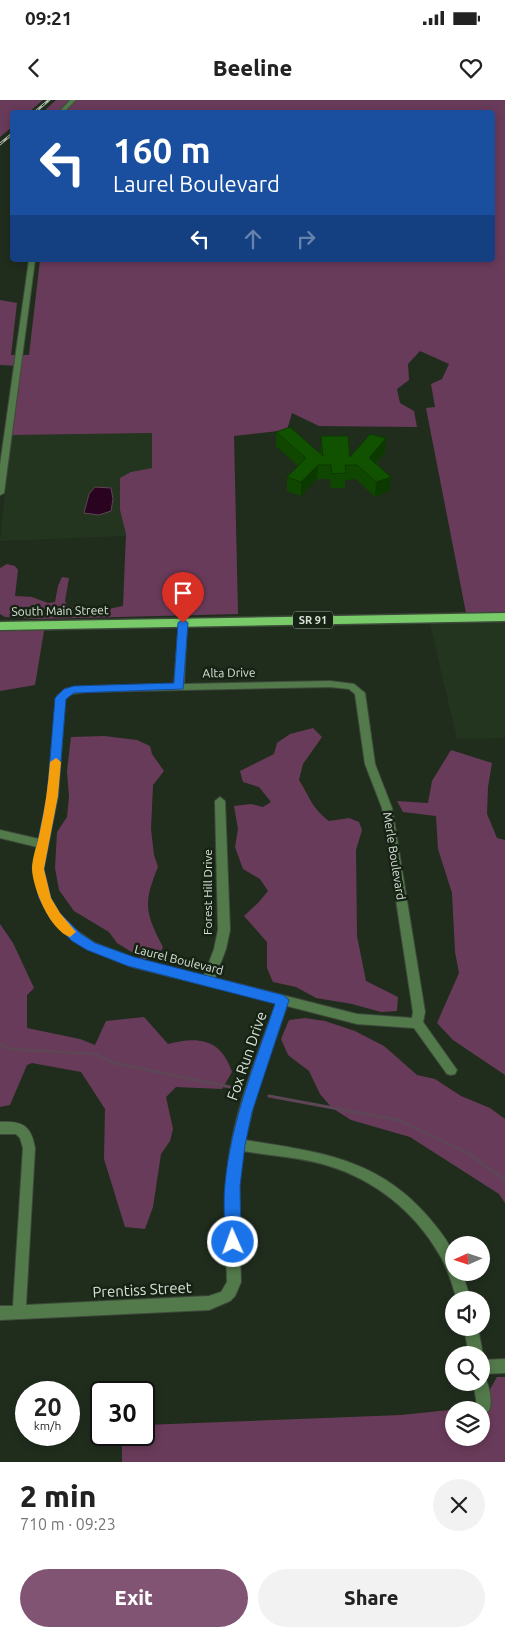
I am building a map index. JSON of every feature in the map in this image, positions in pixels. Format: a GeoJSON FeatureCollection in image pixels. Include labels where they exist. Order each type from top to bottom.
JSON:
{"type":"FeatureCollection","features":[{"type":"Feature","properties":{"kind":"main road","name":"SR 91"},"geometry":{"type":"LineString","coordinates":[[183,623],[505,617]]}},
{"type":"Feature","properties":{"kind":"main road","name":"South Main Street"},"geometry":{"type":"LineString","coordinates":[[0,626],[183,623]]}},
{"type":"Feature","properties":{"kind":"street"},"geometry":{"type":"LineString","coordinates":[[63,110],[73,100]]}},
{"type":"Feature","properties":{"kind":"street"},"geometry":{"type":"LineString","coordinates":[[0,493],[32,262]]}},
{"type":"Feature","properties":{"kind":"street"},"geometry":{"type":"LineString","coordinates":[[179,686],[183,623]]}},
{"type":"Feature","properties":{"kind":"street","name":"Alta Drive"},"geometry":{"type":"LineString","coordinates":[[58,721],[60,698],[68,691],[74,689],[303,684]]}},
{"type":"Feature","properties":{"kind":"street","name":"Merle Boulevard"},"geometry":{"type":"LineString","coordinates":[[303,684],[345,685],[351,686],[360,693],[370,764],[387,808],[419,1012],[417,1023]]}},
{"type":"Feature","properties":{"kind":"street","name":"Laurel Boulevard"},"geometry":{"type":"LineString","coordinates":[[58,721],[53,796],[38,869],[45,898],[55,916],[77,938],[116,957],[357,1019],[417,1023]]}},
{"type":"Feature","properties":{"kind":"street","name":"Forest Hill Drive"},"geometry":{"type":"LineString","coordinates":[[208,981],[220,949],[224,930],[220,801]]}},
{"type":"Feature","properties":{"kind":"street"},"geometry":{"type":"LineString","coordinates":[[0,834],[42,844]]}},
{"type":"Feature","properties":{"kind":"street","name":"Fox Run Drive"},"geometry":{"type":"LineString","coordinates":[[233,1242],[232,1186],[238,1145],[245,1112],[283,1000]]}},
{"type":"Feature","properties":{"kind":"street"},"geometry":{"type":"LineString","coordinates":[[417,1023],[451,1070]]}},
{"type":"Feature","properties":{"kind":"street"},"geometry":{"type":"LineString","coordinates":[[0,1128],[16,1128],[28,1136],[29,1148],[19,1312]]}},
{"type":"Feature","properties":{"kind":"street"},"geometry":{"type":"LineString","coordinates":[[238,1145],[328,1160],[356,1170],[375,1181],[416,1213],[437,1239],[445,1254]]}},
{"type":"Feature","properties":{"kind":"street","name":"Prentiss Street"},"geometry":{"type":"LineString","coordinates":[[0,1313],[209,1303],[224,1300],[231,1294],[234,1282],[233,1242]]}},
{"type":"Feature","properties":{"kind":"street"},"geometry":{"type":"LineString","coordinates":[[490,1367],[505,1366]]}},
{"type":"Feature","properties":{"kind":"shaded area"},"geometry":{"type":"Polygon","coordinates":[[[0,100],[43,100],[31,110],[10,110],[10,129],[0,137],[0,100]]]}},
{"type":"Feature","properties":{"kind":"shaded area"},"geometry":{"type":"Polygon","coordinates":[[[56,100],[505,100],[505,617],[467,618],[426,408],[435,407],[431,384],[442,379],[449,364],[420,351],[408,364],[409,380],[397,389],[400,403],[414,411],[417,427],[319,426],[292,413],[287,430],[234,436],[238,614],[39,619],[5,617],[0,614],[0,568],[7,564],[15,566],[18,570],[15,596],[32,597],[48,603],[55,602],[62,577],[69,578],[65,601],[67,606],[99,611],[123,606],[126,534],[120,510],[120,478],[131,472],[152,468],[152,433],[11,435],[20,366],[0,365],[0,300],[17,303],[11,355],[29,355],[40,262],[495,262],[495,110],[45,110],[56,100]]]}},
{"type":"Feature","properties":{"kind":"shaded area"},"geometry":{"type":"Polygon","coordinates":[[[152,433],[152,468],[131,472],[126,536],[0,541],[11,435],[152,433]]]}},
{"type":"Feature","properties":{"kind":"shaded area"},"geometry":{"type":"Polygon","coordinates":[[[95,487],[111,488],[113,499],[111,511],[99,515],[84,513],[89,494],[95,487]]]}},
{"type":"Feature","properties":{"kind":"shaded area"},"geometry":{"type":"Polygon","coordinates":[[[505,617],[505,738],[457,739],[429,619],[505,617]]]}},
{"type":"Feature","properties":{"kind":"shaded area"},"geometry":{"type":"Polygon","coordinates":[[[45,625],[35,685],[0,691],[0,626],[45,625]]]}},
{"type":"Feature","properties":{"kind":"shaded area"},"geometry":{"type":"Polygon","coordinates":[[[313,728],[322,737],[303,764],[299,780],[315,807],[329,821],[349,818],[359,822],[362,830],[356,850],[357,936],[366,981],[398,997],[397,1011],[381,1012],[352,1004],[316,998],[296,987],[273,982],[267,968],[267,942],[244,916],[268,891],[260,879],[243,869],[235,847],[238,829],[234,806],[251,804],[263,807],[271,802],[259,787],[243,782],[240,771],[274,754],[277,743],[290,734],[313,728]]]}},
{"type":"Feature","properties":{"kind":"shaded area"},"geometry":{"type":"Polygon","coordinates":[[[104,736],[137,740],[150,746],[152,754],[164,771],[153,785],[151,829],[154,855],[158,867],[148,899],[150,916],[163,947],[158,958],[143,959],[117,943],[109,932],[74,911],[59,890],[55,868],[57,832],[67,817],[69,797],[67,771],[71,737],[104,736]]]}},
{"type":"Feature","properties":{"kind":"shaded area"},"geometry":{"type":"Polygon","coordinates":[[[451,750],[492,763],[488,787],[487,814],[497,838],[505,840],[505,1075],[453,1040],[437,1023],[459,973],[455,952],[452,893],[438,849],[436,816],[403,812],[397,801],[428,803],[432,781],[451,750]]]}},
{"type":"Feature","properties":{"kind":"shaded area"},"geometry":{"type":"Polygon","coordinates":[[[0,924],[13,943],[34,988],[27,995],[27,1028],[80,1039],[95,1045],[106,1021],[144,1017],[168,1044],[190,1040],[208,1043],[222,1053],[227,1061],[232,1072],[222,1089],[176,1087],[166,1097],[173,1129],[170,1141],[161,1154],[153,1207],[145,1229],[125,1227],[104,1159],[105,1109],[81,1072],[32,1063],[27,1065],[10,1105],[0,1107],[0,924]]]}},
{"type":"Feature","properties":{"kind":"shaded area"},"geometry":{"type":"Polygon","coordinates":[[[305,1018],[325,1021],[355,1031],[384,1046],[417,1075],[435,1079],[461,1096],[490,1108],[505,1119],[505,1203],[499,1194],[410,1137],[351,1120],[332,1108],[320,1094],[309,1071],[288,1055],[281,1039],[289,1020],[305,1018]]]}},
{"type":"Feature","properties":{"kind":"shaded area"},"geometry":{"type":"Polygon","coordinates":[[[497,1377],[505,1377],[505,1462],[122,1462],[122,1446],[155,1446],[155,1425],[401,1415],[445,1410],[445,1446],[490,1446],[490,1401],[488,1401],[489,1391],[497,1377]]]}},
{"type":"Feature","properties":{"kind":"building"},"geometry":{"type":"Polygon","coordinates":[[[290,427],[323,456],[321,436],[348,436],[350,457],[370,434],[386,438],[369,458],[391,477],[376,482],[357,465],[345,465],[346,473],[332,474],[331,465],[318,465],[301,482],[287,477],[306,458],[276,432],[290,427]]]}},
{"type":"Feature","properties":{"kind":"waterway"},"geometry":{"type":"LineString","coordinates":[[0,1044],[10,1049],[94,1054],[114,1063],[230,1087]]}},
{"type":"Feature","properties":{"kind":"waterway"},"geometry":{"type":"LineString","coordinates":[[269,1096],[398,1120],[466,1152],[505,1180]]}},
{"type":"Feature","properties":{"kind":"railway"},"geometry":{"type":"LineString","coordinates":[[37,110],[49,100]]}},
{"type":"Feature","properties":{"kind":"railway"},"geometry":{"type":"LineString","coordinates":[[0,144],[10,136]]}},
{"type":"Feature","properties":{"kind":"slow traffic"},"geometry":{"type":"LineString","coordinates":[[56,762],[53,796],[38,869],[41,886],[48,905],[55,916],[70,932]]}},
{"type":"Feature","properties":{"kind":"route"},"geometry":{"type":"LineString","coordinates":[[183,623],[179,686],[74,689],[68,691],[60,698],[53,796],[38,869],[45,898],[55,916],[77,938],[100,951],[132,962],[283,1000],[245,1112],[238,1145],[232,1186],[233,1242]]}}]}
